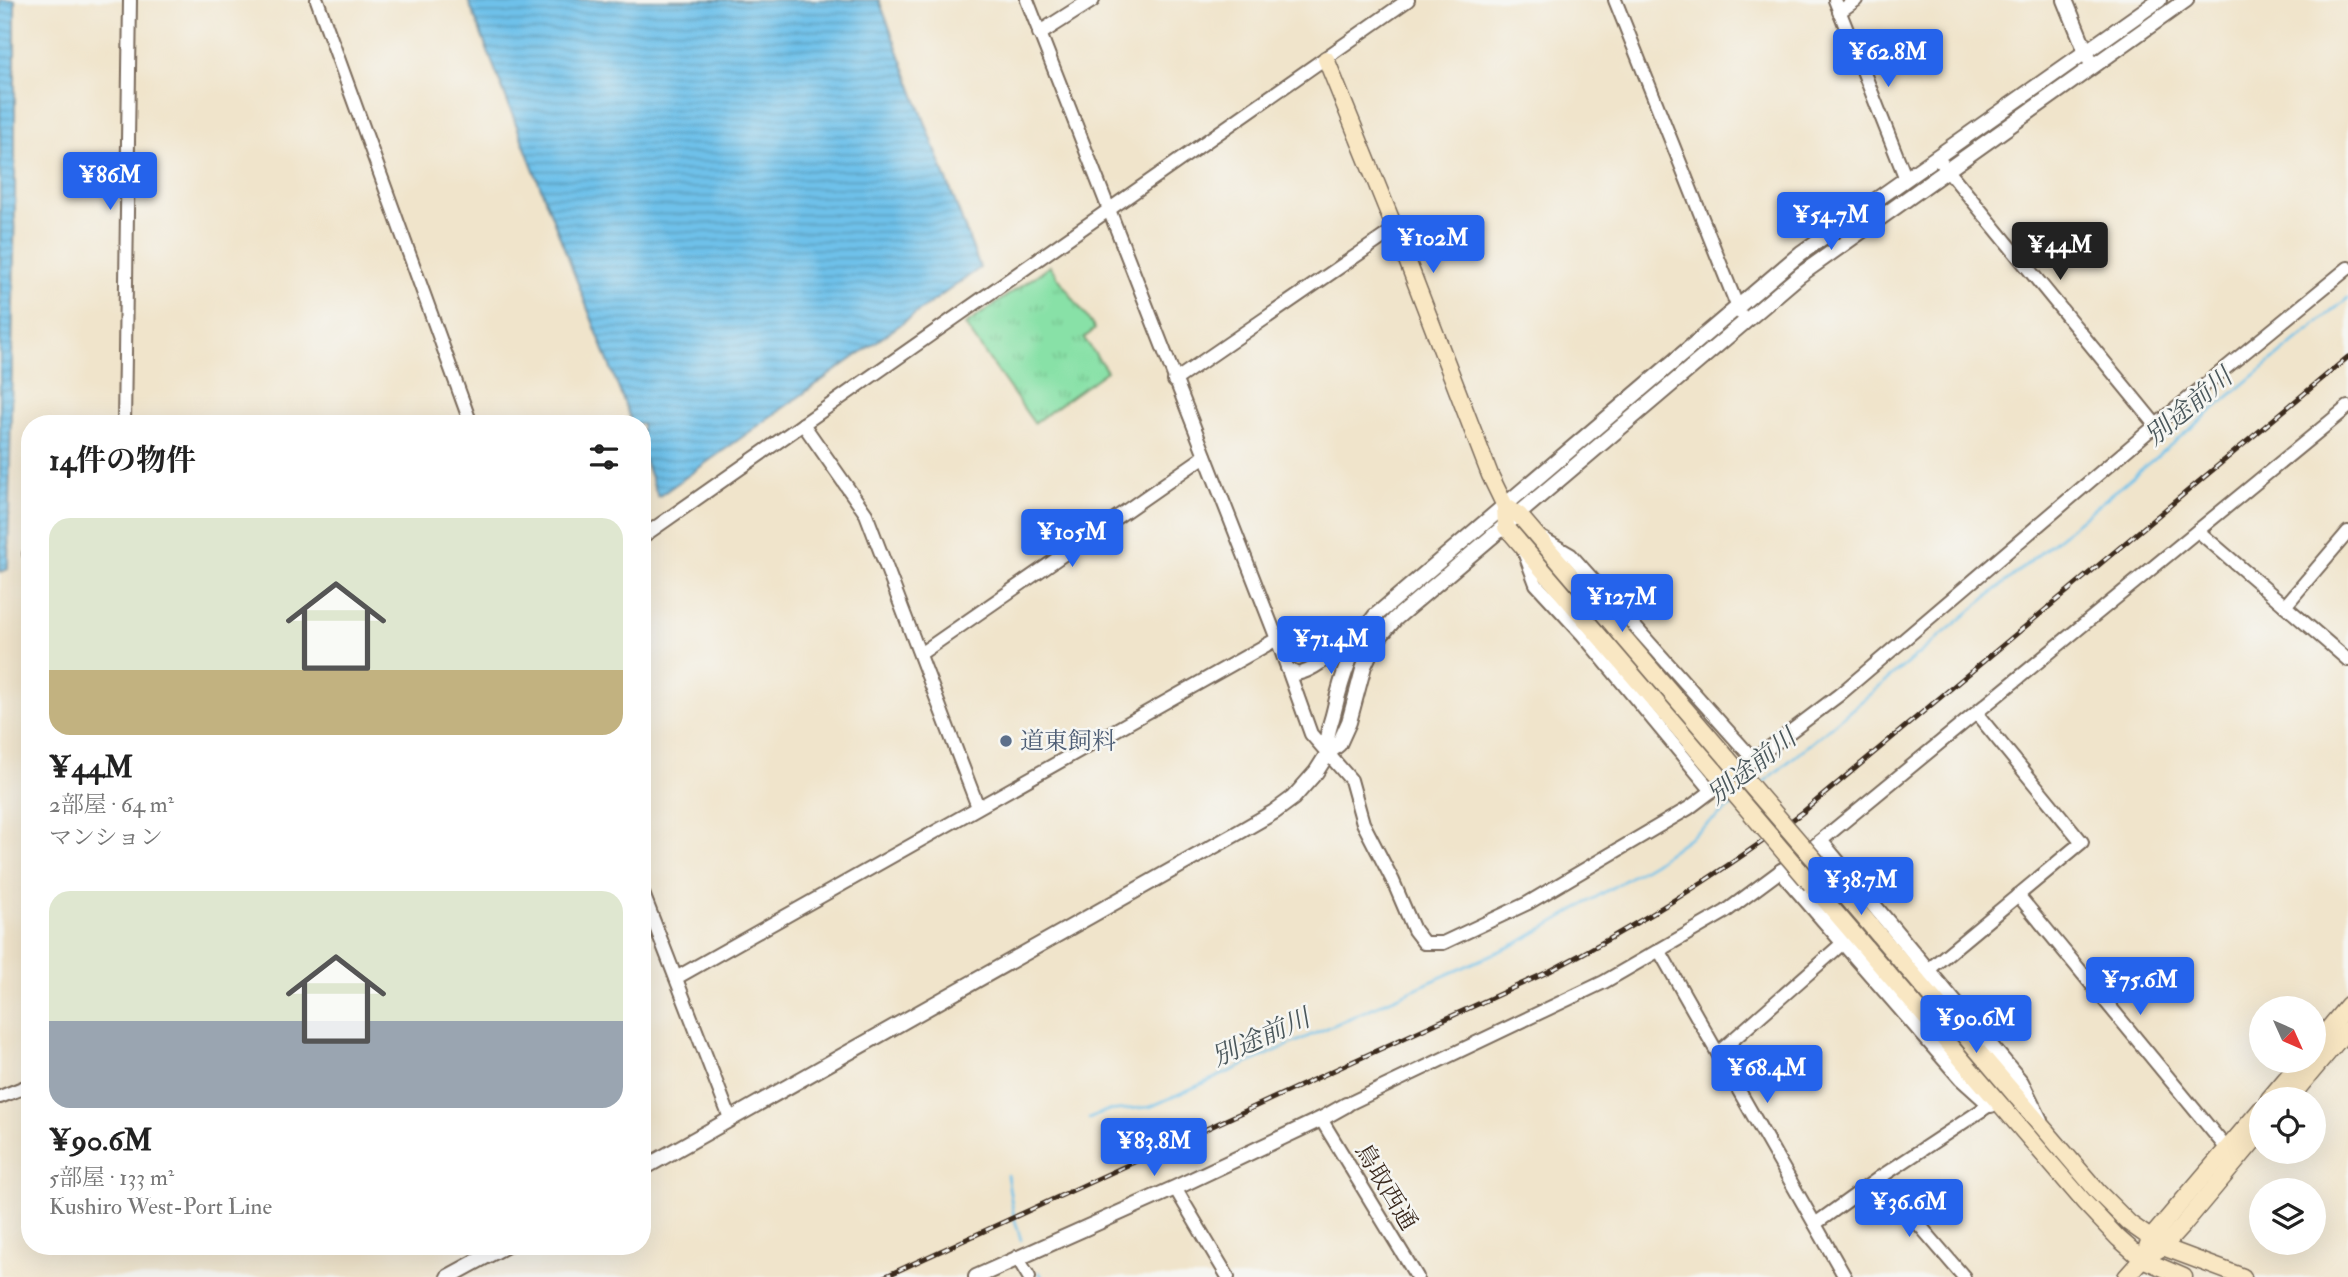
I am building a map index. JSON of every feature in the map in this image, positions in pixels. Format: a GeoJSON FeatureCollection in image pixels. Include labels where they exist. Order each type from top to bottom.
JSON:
{"type":"FeatureCollection","features":[{"type":"Feature","properties":{"kind":"main road"},"geometry":{"type":"LineString","coordinates":[[1326,59],[1490,475],[1505,506],[1506,527],[1994,1102],[2085,1203],[2142,1259],[2184,1277]]}},
{"type":"Feature","properties":{"kind":"main road"},"geometry":{"type":"LineString","coordinates":[[1505,506],[1520,515],[2098,1192],[2129,1223],[2156,1243],[2244,1277]]}},
{"type":"Feature","properties":{"kind":"main road"},"geometry":{"type":"LineString","coordinates":[[2326,1032],[2348,1005]]}},
{"type":"Feature","properties":{"kind":"main road"},"geometry":{"type":"LineString","coordinates":[[2299,1087],[2348,1029]]}},
{"type":"Feature","properties":{"kind":"main road"},"geometry":{"type":"LineString","coordinates":[[2279,1087],[2291,1073]]}},
{"type":"Feature","properties":{"kind":"main road"},"geometry":{"type":"LineString","coordinates":[[2126,1277],[2232,1155],[2249,1128]]}},
{"type":"Feature","properties":{"kind":"main road"},"geometry":{"type":"LineString","coordinates":[[2232,1155],[2249,1142]]}},
{"type":"Feature","properties":{"kind":"street"},"geometry":{"type":"LineString","coordinates":[[124,415],[130,0]]}},
{"type":"Feature","properties":{"kind":"street"},"geometry":{"type":"LineString","coordinates":[[317,0],[468,415]]}},
{"type":"Feature","properties":{"kind":"street"},"geometry":{"type":"LineString","coordinates":[[1027,0],[1277,639],[1311,734],[1351,780],[1363,823],[1393,881],[1414,930],[1424,943],[1443,943],[1528,903],[1689,808],[1839,695],[2156,425],[2348,268]]}},
{"type":"Feature","properties":{"kind":"street"},"geometry":{"type":"LineString","coordinates":[[1040,33],[1092,0]]}},
{"type":"Feature","properties":{"kind":"street"},"geometry":{"type":"LineString","coordinates":[[651,531],[1408,0]]}},
{"type":"Feature","properties":{"kind":"street"},"geometry":{"type":"LineString","coordinates":[[1615,0],[1744,323]]}},
{"type":"Feature","properties":{"kind":"street"},"geometry":{"type":"LineString","coordinates":[[1856,0],[1837,6],[1906,179]]}},
{"type":"Feature","properties":{"kind":"street"},"geometry":{"type":"LineString","coordinates":[[2065,0],[2092,66]]}},
{"type":"Feature","properties":{"kind":"street"},"geometry":{"type":"LineString","coordinates":[[1328,754],[1325,738],[1343,672],[1355,644],[1368,625],[1391,602],[1801,253],[2159,0]]}},
{"type":"Feature","properties":{"kind":"street"},"geometry":{"type":"LineString","coordinates":[[651,1164],[1275,812],[1302,790],[1328,754],[1339,744],[1349,722],[1356,690],[1375,642],[1395,619],[1800,275],[2186,0]]}},
{"type":"Feature","properties":{"kind":"street"},"geometry":{"type":"LineString","coordinates":[[1938,156],[1946,171],[2156,425]]}},
{"type":"Feature","properties":{"kind":"street"},"geometry":{"type":"LineString","coordinates":[[1174,381],[1395,229]]}},
{"type":"Feature","properties":{"kind":"street"},"geometry":{"type":"LineString","coordinates":[[976,1277],[1175,1188],[1604,982],[1725,912],[1821,842],[2348,407]]}},
{"type":"Feature","properties":{"kind":"street"},"geometry":{"type":"LineString","coordinates":[[803,424],[866,514],[978,807]]}},
{"type":"Feature","properties":{"kind":"street"},"geometry":{"type":"LineString","coordinates":[[920,654],[1205,456]]}},
{"type":"Feature","properties":{"kind":"street"},"geometry":{"type":"LineString","coordinates":[[2198,531],[2348,660]]}},
{"type":"Feature","properties":{"kind":"street"},"geometry":{"type":"LineString","coordinates":[[2285,606],[2348,532]]}},
{"type":"Feature","properties":{"kind":"street"},"geometry":{"type":"LineString","coordinates":[[1535,535],[1571,555],[1754,759]]}},
{"type":"Feature","properties":{"kind":"street"},"geometry":{"type":"LineString","coordinates":[[1522,545],[1536,584],[1582,634],[1712,791]]}},
{"type":"Feature","properties":{"kind":"street"},"geometry":{"type":"LineString","coordinates":[[1287,668],[1297,674],[1311,671],[1354,633],[1368,625]]}},
{"type":"Feature","properties":{"kind":"street"},"geometry":{"type":"LineString","coordinates":[[676,978],[1277,639]]}},
{"type":"Feature","properties":{"kind":"street"},"geometry":{"type":"LineString","coordinates":[[1927,971],[2082,842],[1977,714]]}},
{"type":"Feature","properties":{"kind":"street"},"geometry":{"type":"LineString","coordinates":[[1821,842],[2021,1082],[2043,1127]]}},
{"type":"Feature","properties":{"kind":"street"},"geometry":{"type":"LineString","coordinates":[[1781,871],[1961,1078],[1994,1102]]}},
{"type":"Feature","properties":{"kind":"street"},"geometry":{"type":"LineString","coordinates":[[2018,895],[2232,1155]]}},
{"type":"Feature","properties":{"kind":"street"},"geometry":{"type":"LineString","coordinates":[[651,914],[730,1118]]}},
{"type":"Feature","properties":{"kind":"street"},"geometry":{"type":"LineString","coordinates":[[1718,1052],[1844,942]]}},
{"type":"Feature","properties":{"kind":"street"},"geometry":{"type":"LineString","coordinates":[[1659,950],[1845,1277]]}},
{"type":"Feature","properties":{"kind":"street"},"geometry":{"type":"LineString","coordinates":[[0,1097],[21,1089]]}},
{"type":"Feature","properties":{"kind":"street"},"geometry":{"type":"LineString","coordinates":[[1815,1224],[2012,1090]]}},
{"type":"Feature","properties":{"kind":"street","name":"鳥取西通"},"geometry":{"type":"LineString","coordinates":[[1321,1119],[1415,1277]]}},
{"type":"Feature","properties":{"kind":"street"},"geometry":{"type":"LineString","coordinates":[[1879,1178],[1964,1277]]}},
{"type":"Feature","properties":{"kind":"street"},"geometry":{"type":"LineString","coordinates":[[1175,1188],[1228,1277]]}},
{"type":"Feature","properties":{"kind":"street"},"geometry":{"type":"LineString","coordinates":[[448,1277],[488,1255]]}},
{"type":"Feature","properties":{"kind":"street"},"geometry":{"type":"LineString","coordinates":[[1017,1257],[1028,1277]]}},
{"type":"Feature","properties":{"kind":"green space"},"geometry":{"type":"Polygon","coordinates":[[[1050,266],[1095,329],[1084,338],[1107,371],[1034,423],[965,325],[1050,266]]]}},
{"type":"Feature","properties":{"kind":"water"},"geometry":{"type":"Polygon","coordinates":[[[0,0],[15,0],[15,198],[8,569],[0,572],[0,0]]]}},
{"type":"Feature","properties":{"kind":"water"},"geometry":{"type":"Polygon","coordinates":[[[468,0],[879,0],[980,268],[658,497],[651,478],[651,415],[629,415],[468,0]]]}},
{"type":"Feature","properties":{"kind":"waterway","name":"別途前川"},"geometry":{"type":"LineString","coordinates":[[1758,787],[2348,298]]}},
{"type":"Feature","properties":{"kind":"waterway","name":"別途前川"},"geometry":{"type":"LineString","coordinates":[[1089,1119],[1106,1111],[1150,1107],[1520,942],[1654,863],[1736,803]]}},
{"type":"Feature","properties":{"kind":"waterway","name":"別途前川"},"geometry":{"type":"LineString","coordinates":[[1007,1175],[1021,1240]]}},
{"type":"Feature","properties":{"kind":"waterway","name":"別途前川"},"geometry":{"type":"LineString","coordinates":[[1039,1272],[1042,1277]]}},
{"type":"Feature","properties":{"kind":"railway"},"geometry":{"type":"LineString","coordinates":[[884,1277],[1550,971],[1680,897],[1803,812],[2348,357]]}},
{"type":"Feature","properties":{"kind":"place","name":"道東飼料"},"geometry":{"type":"Point","coordinates":[1006,741]}}]}
